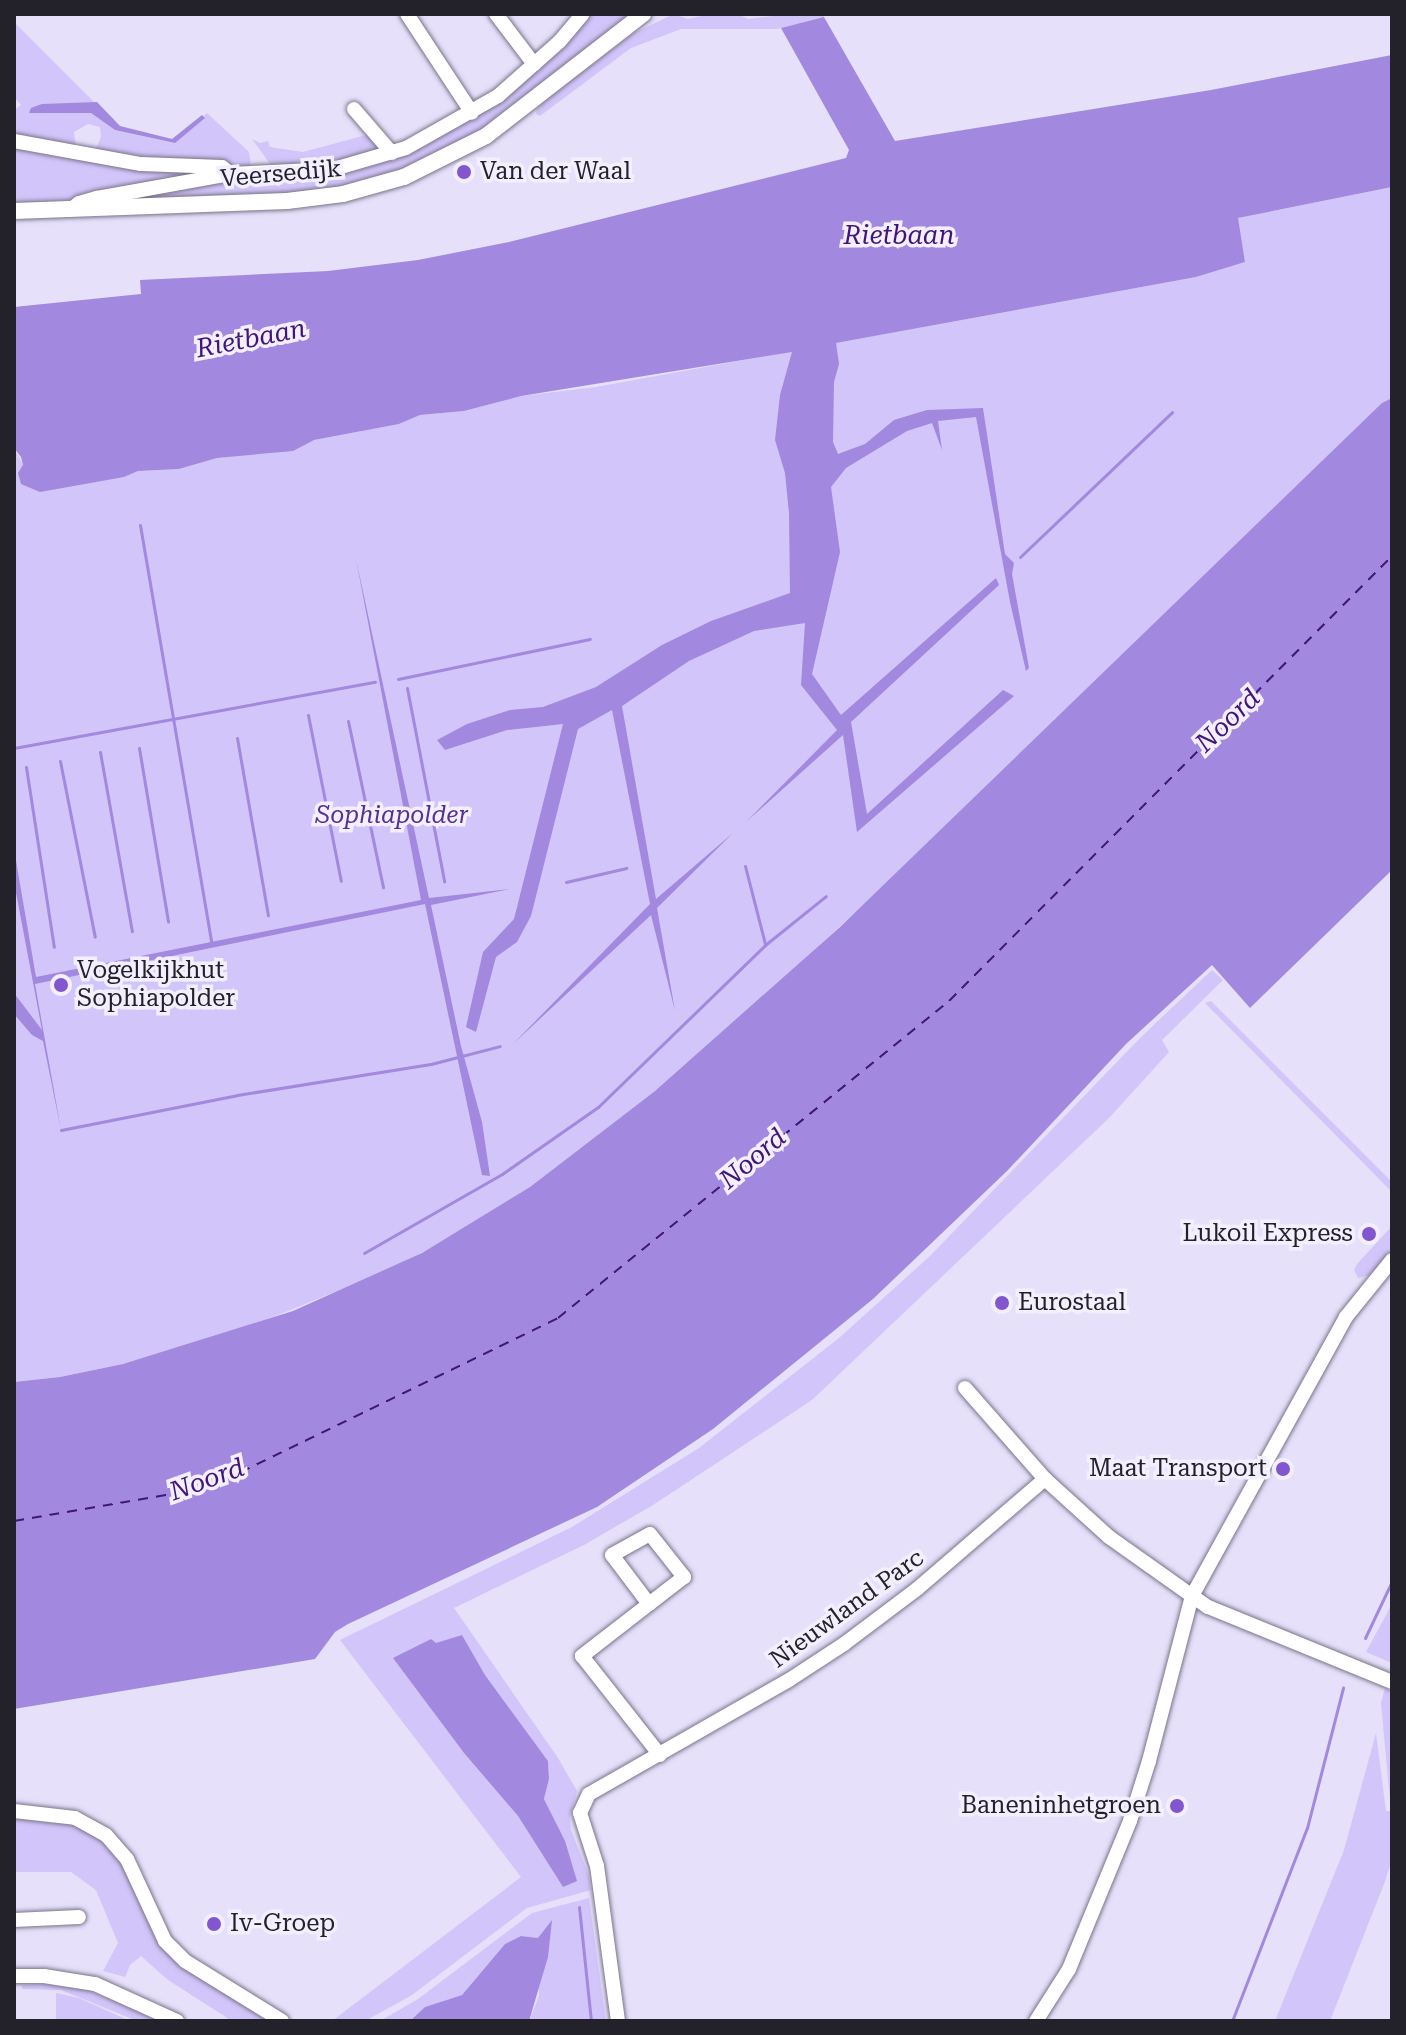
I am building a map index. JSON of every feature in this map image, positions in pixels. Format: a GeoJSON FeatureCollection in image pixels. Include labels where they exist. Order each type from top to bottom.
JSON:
{"type":"FeatureCollection","features":[{"type":"Feature","properties":{"kind":"main road","name":"Veersedijk"},"geometry":{"type":"LineString","coordinates":[[14,211],[287,201],[343,194],[404,177],[486,136],[643,14]]}},
{"type":"Feature","properties":{"kind":"street"},"geometry":{"type":"LineString","coordinates":[[407,14],[472,113]]}},
{"type":"Feature","properties":{"kind":"street"},"geometry":{"type":"LineString","coordinates":[[496,14],[534,64]]}},
{"type":"Feature","properties":{"kind":"street"},"geometry":{"type":"LineString","coordinates":[[71,210],[79,203],[97,198],[231,174],[334,169],[392,153],[472,113],[534,64],[583,14]]}},
{"type":"Feature","properties":{"kind":"street"},"geometry":{"type":"LineString","coordinates":[[354,109],[392,153]]}},
{"type":"Feature","properties":{"kind":"street"},"geometry":{"type":"LineString","coordinates":[[14,141],[141,164],[222,167],[231,174]]}},
{"type":"Feature","properties":{"kind":"street"},"geometry":{"type":"LineString","coordinates":[[1036,2021],[1069,1969],[1130,1821],[1192,1596],[1346,1317],[1392,1260]]}},
{"type":"Feature","properties":{"kind":"street"},"geometry":{"type":"LineString","coordinates":[[965,1388],[1045,1479],[1109,1537],[1192,1596],[1208,1607],[1392,1682]]}},
{"type":"Feature","properties":{"kind":"street","name":"Nieuwland Parc"},"geometry":{"type":"LineString","coordinates":[[618,2021],[597,1866],[580,1813],[589,1794],[844,1644],[917,1589],[1045,1479]]}},
{"type":"Feature","properties":{"kind":"street"},"geometry":{"type":"LineString","coordinates":[[649,1604],[612,1555],[650,1534],[684,1577],[582,1656],[660,1755]]}},
{"type":"Feature","properties":{"kind":"street"},"geometry":{"type":"LineString","coordinates":[[14,1811],[75,1818],[106,1835],[127,1859],[165,1941],[185,1961],[282,2021]]}},
{"type":"Feature","properties":{"kind":"street"},"geometry":{"type":"LineString","coordinates":[[14,1920],[79,1917]]}},
{"type":"Feature","properties":{"kind":"street"},"geometry":{"type":"LineString","coordinates":[[14,1976],[57,1977],[95,1984],[177,2021]]}},
{"type":"Feature","properties":{"kind":"green space"},"geometry":{"type":"Polygon","coordinates":[[[589,14],[629,14],[613,32],[507,117],[399,173],[328,192],[105,203],[210,182],[330,173],[460,124],[589,14]]]}},
{"type":"Feature","properties":{"kind":"green space"},"geometry":{"type":"Polygon","coordinates":[[[674,14],[688,19],[712,14],[738,14],[748,19],[790,14],[823,14],[824,17],[777,29],[681,29],[631,48],[540,116],[536,114],[546,100],[632,34],[674,14]]]}},
{"type":"Feature","properties":{"kind":"green space"},"geometry":{"type":"Polygon","coordinates":[[[14,22],[94,102],[79,111],[91,113],[115,130],[174,143],[207,113],[249,152],[251,167],[246,171],[95,151],[101,137],[100,127],[88,124],[74,132],[76,147],[14,137],[14,110],[21,105],[14,97],[14,22]]]}},
{"type":"Feature","properties":{"kind":"green space"},"geometry":{"type":"Polygon","coordinates":[[[370,134],[381,148],[355,160],[273,168],[252,139],[260,143],[268,141],[270,147],[303,152],[370,134]]]}},
{"type":"Feature","properties":{"kind":"green space"},"geometry":{"type":"Polygon","coordinates":[[[14,145],[219,172],[140,184],[65,201],[14,207],[14,145]]]}},
{"type":"Feature","properties":{"kind":"green space","name":"Sophiapolder"},"geometry":{"type":"Polygon","coordinates":[[[1392,187],[1392,398],[1382,404],[940,834],[749,1010],[655,1091],[530,1187],[472,1226],[389,1270],[246,1328],[123,1364],[60,1377],[14,1382],[14,448],[23,465],[86,483],[124,477],[138,471],[179,469],[217,458],[280,452],[314,440],[399,424],[420,415],[464,411],[521,396],[596,387],[1196,277],[1245,262],[1237,218],[1392,187]]]}},
{"type":"Feature","properties":{"kind":"green space"},"geometry":{"type":"Polygon","coordinates":[[[1212,970],[1223,980],[1162,1040],[1169,1052],[1109,1118],[812,1400],[653,1505],[584,1545],[454,1608],[558,1758],[577,1791],[570,1817],[571,1830],[588,1873],[591,1890],[527,1908],[412,1995],[365,2021],[332,2021],[521,1877],[340,1640],[572,1527],[699,1448],[839,1338],[930,1256],[1141,1037],[1212,970]],[[462,1635],[435,1644],[431,1639],[394,1659],[464,1753],[518,1816],[563,1887],[557,1826],[544,1799],[549,1779],[548,1761],[485,1675],[462,1635]]]}},
{"type":"Feature","properties":{"kind":"green space"},"geometry":{"type":"Polygon","coordinates":[[[1211,1001],[1392,1182],[1392,1192],[1205,1003],[1211,1001]]]}},
{"type":"Feature","properties":{"kind":"green space"},"geometry":{"type":"Polygon","coordinates":[[[1392,1226],[1392,1253],[1371,1275],[1358,1278],[1354,1270],[1357,1264],[1392,1226]]]}},
{"type":"Feature","properties":{"kind":"green space"},"geometry":{"type":"Polygon","coordinates":[[[1392,1604],[1392,1663],[1366,1652],[1392,1604]]]}},
{"type":"Feature","properties":{"kind":"green space"},"geometry":{"type":"Polygon","coordinates":[[[1385,1688],[1392,1692],[1392,1860],[1330,2021],[1275,2021],[1344,1850],[1376,1733],[1386,1811],[1391,1811],[1381,1703],[1385,1688]]]}},
{"type":"Feature","properties":{"kind":"green space"},"geometry":{"type":"Polygon","coordinates":[[[14,1814],[73,1822],[116,1850],[163,1944],[274,2021],[232,2021],[168,1980],[141,1956],[130,1965],[125,1977],[103,1971],[118,1943],[96,1890],[71,1872],[14,1872],[14,1814]]]}},
{"type":"Feature","properties":{"kind":"green space"},"geometry":{"type":"Polygon","coordinates":[[[589,1898],[606,2021],[529,2021],[539,1996],[538,1938],[521,1936],[505,1944],[462,1995],[425,2007],[410,2021],[380,2021],[418,1999],[532,1913],[589,1898]]]}},
{"type":"Feature","properties":{"kind":"green space"},"geometry":{"type":"Polygon","coordinates":[[[45,1984],[87,1990],[152,2017],[151,2021],[137,2021],[61,1990],[22,1989],[22,1985],[45,1984]]]}},
{"type":"Feature","properties":{"kind":"green space"},"geometry":{"type":"Polygon","coordinates":[[[56,1993],[79,1998],[130,2021],[56,2021],[56,1993]]]}},
{"type":"Feature","properties":{"kind":"water","name":"Rietbaan"},"geometry":{"type":"Polygon","coordinates":[[[824,17],[895,141],[1211,90],[1392,55],[1392,187],[1238,218],[1245,262],[1196,277],[836,343],[839,364],[834,382],[833,442],[838,454],[865,444],[894,420],[927,410],[983,408],[1005,554],[1014,563],[1012,574],[1029,668],[1026,671],[1010,602],[976,417],[938,421],[942,450],[932,423],[907,431],[846,468],[831,487],[840,552],[812,674],[841,715],[996,578],[999,585],[851,722],[867,814],[1003,690],[1014,696],[857,832],[843,735],[746,822],[837,730],[801,685],[805,623],[754,631],[689,661],[622,706],[656,899],[733,833],[657,908],[675,1011],[651,915],[513,1044],[650,904],[612,710],[578,729],[531,916],[517,942],[496,957],[476,1032],[466,1027],[483,952],[514,919],[563,724],[507,730],[445,750],[437,740],[467,724],[510,710],[543,707],[596,687],[662,645],[711,621],[790,593],[789,513],[785,473],[775,440],[780,395],[792,352],[521,396],[464,411],[420,415],[399,424],[314,440],[293,451],[217,458],[179,469],[138,471],[124,477],[40,492],[21,484],[18,473],[23,465],[14,448],[14,307],[141,294],[140,280],[328,271],[418,260],[509,242],[846,158],[849,150],[781,28],[824,17]]]}},
{"type":"Feature","properties":{"kind":"water"},"geometry":{"type":"Polygon","coordinates":[[[97,102],[120,126],[172,139],[202,115],[205,118],[175,143],[115,130],[91,113],[29,113],[31,108],[42,104],[97,102]]]}},
{"type":"Feature","properties":{"kind":"water","name":"Noord"},"geometry":{"type":"Polygon","coordinates":[[[1392,398],[1392,870],[1250,1008],[1212,965],[1126,1044],[1007,1171],[873,1299],[713,1429],[597,1507],[348,1624],[335,1632],[315,1659],[14,1709],[14,1382],[60,1377],[123,1364],[293,1311],[422,1253],[530,1187],[655,1091],[840,927],[1382,403],[1392,398]]]}},
{"type":"Feature","properties":{"kind":"water"},"geometry":{"type":"Polygon","coordinates":[[[356,559],[429,898],[510,889],[431,905],[461,1046],[482,1122],[490,1176],[482,1175],[425,904],[35,984],[61,1130],[43,1041],[32,1035],[14,1014],[14,993],[42,1030],[14,882],[14,849],[36,977],[421,900],[356,559]]]}},
{"type":"Feature","properties":{"kind":"water"},"geometry":{"type":"Polygon","coordinates":[[[462,1635],[485,1675],[548,1761],[549,1779],[544,1799],[565,1841],[577,1881],[563,1887],[518,1816],[464,1753],[393,1658],[431,1639],[436,1643],[462,1635]]]}},
{"type":"Feature","properties":{"kind":"water"},"geometry":{"type":"Polygon","coordinates":[[[552,1920],[548,1957],[529,2021],[410,2021],[425,2007],[462,1995],[505,1944],[521,1936],[538,1938],[552,1920]]]}},
{"type":"Feature","properties":{"kind":"waterway"},"geometry":{"type":"LineString","coordinates":[[1020,557],[1172,412]]}},
{"type":"Feature","properties":{"kind":"waterway"},"geometry":{"type":"LineString","coordinates":[[140,525],[211,942]]}},
{"type":"Feature","properties":{"kind":"waterway"},"geometry":{"type":"LineString","coordinates":[[398,679],[590,639]]}},
{"type":"Feature","properties":{"kind":"waterway"},"geometry":{"type":"LineString","coordinates":[[14,748],[375,682]]}},
{"type":"Feature","properties":{"kind":"waterway"},"geometry":{"type":"LineString","coordinates":[[407,688],[444,881]]}},
{"type":"Feature","properties":{"kind":"waterway"},"geometry":{"type":"LineString","coordinates":[[308,715],[341,881]]}},
{"type":"Feature","properties":{"kind":"waterway"},"geometry":{"type":"LineString","coordinates":[[348,721],[383,887]]}},
{"type":"Feature","properties":{"kind":"waterway"},"geometry":{"type":"LineString","coordinates":[[237,738],[268,915]]}},
{"type":"Feature","properties":{"kind":"waterway"},"geometry":{"type":"LineString","coordinates":[[139,748],[168,922]]}},
{"type":"Feature","properties":{"kind":"waterway"},"geometry":{"type":"LineString","coordinates":[[100,752],[132,931]]}},
{"type":"Feature","properties":{"kind":"waterway"},"geometry":{"type":"LineString","coordinates":[[60,761],[95,937]]}},
{"type":"Feature","properties":{"kind":"waterway"},"geometry":{"type":"LineString","coordinates":[[26,767],[54,947]]}},
{"type":"Feature","properties":{"kind":"waterway"},"geometry":{"type":"LineString","coordinates":[[745,866],[765,944]]}},
{"type":"Feature","properties":{"kind":"waterway"},"geometry":{"type":"LineString","coordinates":[[566,882],[626,868]]}},
{"type":"Feature","properties":{"kind":"waterway"},"geometry":{"type":"LineString","coordinates":[[364,1253],[502,1174],[598,1107],[765,945],[826,896]]}},
{"type":"Feature","properties":{"kind":"waterway"},"geometry":{"type":"LineString","coordinates":[[61,1130],[237,1095],[431,1064],[500,1046]]}},
{"type":"Feature","properties":{"kind":"waterway"},"geometry":{"type":"LineString","coordinates":[[1365,1638],[1392,1581]]}},
{"type":"Feature","properties":{"kind":"waterway"},"geometry":{"type":"LineString","coordinates":[[1232,2021],[1307,1828],[1343,1688]]}},
{"type":"Feature","properties":{"kind":"waterway"},"geometry":{"type":"LineString","coordinates":[[579,1907],[591,2021]]}},
{"type":"Feature","properties":{"kind":"ferry route"},"geometry":{"type":"LineString","coordinates":[[14,1521],[208,1488],[558,1318],[949,1001],[1392,556]]}},
{"type":"Feature","properties":{"kind":"place","name":"Van der Waal"},"geometry":{"type":"Point","coordinates":[464,172]}},
{"type":"Feature","properties":{"kind":"place","name":"Vogelkijkhut Sophiapolder"},"geometry":{"type":"Point","coordinates":[61,985]}},
{"type":"Feature","properties":{"kind":"place","name":"Lukoil Express"},"geometry":{"type":"Point","coordinates":[1369,1234]}},
{"type":"Feature","properties":{"kind":"place","name":"Eurostaal"},"geometry":{"type":"Point","coordinates":[1002,1303]}},
{"type":"Feature","properties":{"kind":"place","name":"Maat Transport"},"geometry":{"type":"Point","coordinates":[1283,1469]}},
{"type":"Feature","properties":{"kind":"place","name":"Baneninhetgroen"},"geometry":{"type":"Point","coordinates":[1177,1806]}},
{"type":"Feature","properties":{"kind":"place","name":"Iv-Groep"},"geometry":{"type":"Point","coordinates":[214,1924]}}]}
